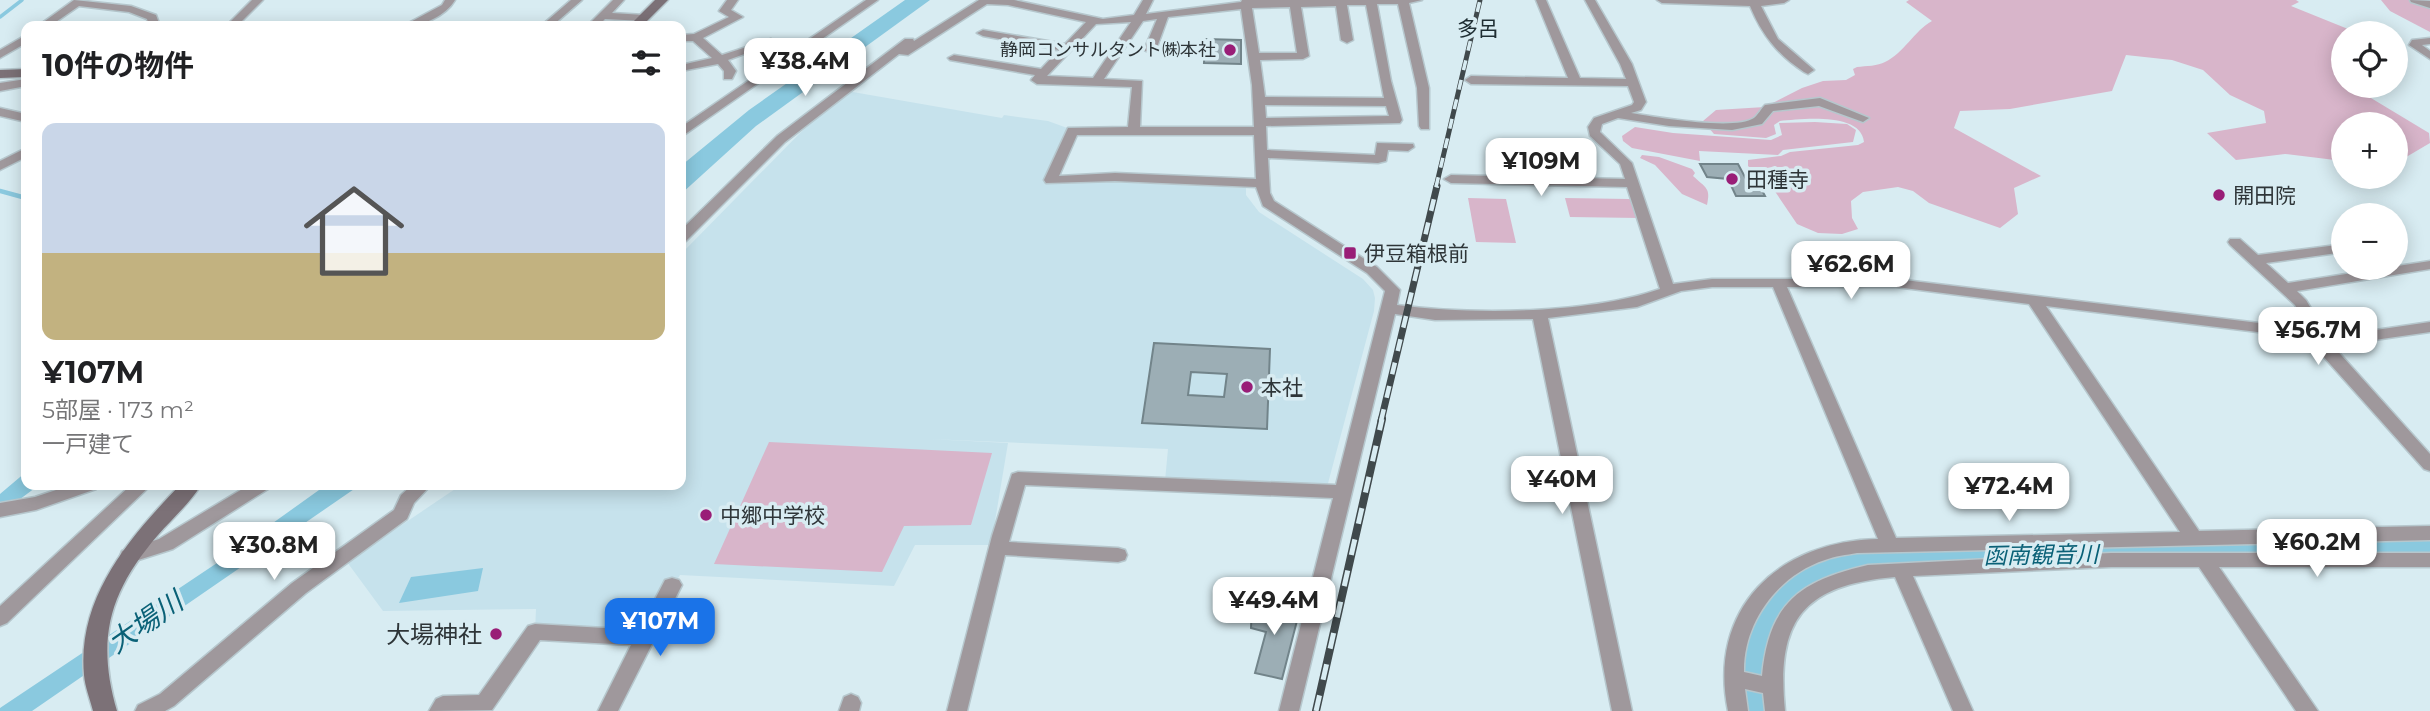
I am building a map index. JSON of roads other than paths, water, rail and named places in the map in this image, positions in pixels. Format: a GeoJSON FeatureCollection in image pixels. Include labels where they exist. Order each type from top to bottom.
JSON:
{"type":"FeatureCollection","features":[{"type":"Feature","properties":{"kind":"main road"},"geometry":{"type":"LineString","coordinates":[[640,21],[662,0]]}},
{"type":"Feature","properties":{"kind":"main road"},"geometry":{"type":"LineString","coordinates":[[0,74],[21,73]]}},
{"type":"Feature","properties":{"kind":"main road"},"geometry":{"type":"LineString","coordinates":[[105,711],[98,693],[93,664],[94,637],[114,581],[153,525],[186,490]]}},
{"type":"Feature","properties":{"kind":"street"},"geometry":{"type":"LineString","coordinates":[[236,21],[258,0]]}},
{"type":"Feature","properties":{"kind":"street"},"geometry":{"type":"LineString","coordinates":[[419,21],[446,7],[450,0]]}},
{"type":"Feature","properties":{"kind":"street"},"geometry":{"type":"LineString","coordinates":[[552,21],[577,0]]}},
{"type":"Feature","properties":{"kind":"street"},"geometry":{"type":"LineString","coordinates":[[597,21],[618,0]]}},
{"type":"Feature","properties":{"kind":"street"},"geometry":{"type":"LineString","coordinates":[[686,38],[696,37],[737,17],[724,11],[733,0]]}},
{"type":"Feature","properties":{"kind":"street"},"geometry":{"type":"LineString","coordinates":[[686,129],[873,0]]}},
{"type":"Feature","properties":{"kind":"street"},"geometry":{"type":"LineString","coordinates":[[904,53],[965,0]]}},
{"type":"Feature","properties":{"kind":"street"},"geometry":{"type":"LineString","coordinates":[[686,233],[781,139],[946,19],[978,3],[998,0],[1093,21],[1164,15],[1246,2],[1418,0]]}},
{"type":"Feature","properties":{"kind":"street"},"geometry":{"type":"LineString","coordinates":[[1096,82],[1148,0]]}},
{"type":"Feature","properties":{"kind":"street"},"geometry":{"type":"LineString","coordinates":[[1403,0],[1423,88],[1425,126]]}},
{"type":"Feature","properties":{"kind":"street"},"geometry":{"type":"LineString","coordinates":[[1541,0],[1575,82]]}},
{"type":"Feature","properties":{"kind":"street"},"geometry":{"type":"LineString","coordinates":[[1590,0],[1626,64],[1640,102],[1637,107],[1620,115],[1598,121],[1594,133],[1626,163],[1668,291]]}},
{"type":"Feature","properties":{"kind":"street"},"geometry":{"type":"LineString","coordinates":[[1662,0],[1784,0]]}},
{"type":"Feature","properties":{"kind":"street"},"geometry":{"type":"LineString","coordinates":[[2415,0],[2430,5]]}},
{"type":"Feature","properties":{"kind":"street"},"geometry":{"type":"LineString","coordinates":[[50,21],[80,1],[131,9],[152,17],[153,21]]}},
{"type":"Feature","properties":{"kind":"street"},"geometry":{"type":"LineString","coordinates":[[1246,2],[1258,101],[1262,183],[1268,203],[1371,270],[1393,290],[1289,711]]}},
{"type":"Feature","properties":{"kind":"street"},"geometry":{"type":"LineString","coordinates":[[1341,2],[1347,40]]}},
{"type":"Feature","properties":{"kind":"street"},"geometry":{"type":"LineString","coordinates":[[1262,183],[1115,177],[1051,180],[1072,131],[1260,127],[1396,120],[1371,2]]}},
{"type":"Feature","properties":{"kind":"street"},"geometry":{"type":"LineString","coordinates":[[1753,2],[1760,21],[1780,51],[1808,70]]}},
{"type":"Feature","properties":{"kind":"street"},"geometry":{"type":"LineString","coordinates":[[1254,57],[1303,56],[1295,3]]}},
{"type":"Feature","properties":{"kind":"street"},"geometry":{"type":"LineString","coordinates":[[1150,50],[1164,15]]}},
{"type":"Feature","properties":{"kind":"street"},"geometry":{"type":"LineString","coordinates":[[602,16],[633,21]]}},
{"type":"Feature","properties":{"kind":"street"},"geometry":{"type":"LineString","coordinates":[[1040,77],[1093,21]]}},
{"type":"Feature","properties":{"kind":"street"},"geometry":{"type":"LineString","coordinates":[[983,33],[1067,48]]}},
{"type":"Feature","properties":{"kind":"street"},"geometry":{"type":"LineString","coordinates":[[696,37],[728,67],[728,77]]}},
{"type":"Feature","properties":{"kind":"street"},"geometry":{"type":"LineString","coordinates":[[0,55],[21,41]]}},
{"type":"Feature","properties":{"kind":"street"},"geometry":{"type":"LineString","coordinates":[[2430,41],[2416,42],[2415,45],[2430,56]]}},
{"type":"Feature","properties":{"kind":"street"},"geometry":{"type":"LineString","coordinates":[[686,67],[771,42]]}},
{"type":"Feature","properties":{"kind":"street"},"geometry":{"type":"LineString","coordinates":[[954,58],[1040,77],[1138,84],[1134,130]]}},
{"type":"Feature","properties":{"kind":"street"},"geometry":{"type":"LineString","coordinates":[[1471,80],[1633,83]]}},
{"type":"Feature","properties":{"kind":"street"},"geometry":{"type":"LineString","coordinates":[[0,87],[21,84]]}},
{"type":"Feature","properties":{"kind":"street"},"geometry":{"type":"LineString","coordinates":[[1258,101],[1391,102]]}},
{"type":"Feature","properties":{"kind":"street"},"geometry":{"type":"LineString","coordinates":[[1620,115],[1671,123],[1741,125],[1758,121],[1769,108],[1819,102],[1863,118]]}},
{"type":"Feature","properties":{"kind":"street"},"geometry":{"type":"LineString","coordinates":[[0,112],[21,117]]}},
{"type":"Feature","properties":{"kind":"street"},"geometry":{"type":"LineString","coordinates":[[1261,154],[1378,159],[1381,158],[1382,146],[1408,147]]}},
{"type":"Feature","properties":{"kind":"street"},"geometry":{"type":"LineString","coordinates":[[0,166],[21,155]]}},
{"type":"Feature","properties":{"kind":"street"},"geometry":{"type":"LineString","coordinates":[[1451,179],[1633,183]]}},
{"type":"Feature","properties":{"kind":"street"},"geometry":{"type":"LineString","coordinates":[[2235,242],[2286,288],[2308,313],[2321,339],[2430,465]]}},
{"type":"Feature","properties":{"kind":"street"},"geometry":{"type":"LineString","coordinates":[[2255,260],[2331,250]]}},
{"type":"Feature","properties":{"kind":"street"},"geometry":{"type":"LineString","coordinates":[[2286,288],[2430,265]]}},
{"type":"Feature","properties":{"kind":"street"},"geometry":{"type":"LineString","coordinates":[[1389,309],[1435,315],[1540,314],[1637,302],[1668,291],[1712,283],[1896,283],[2321,339],[2430,327]]}},
{"type":"Feature","properties":{"kind":"street"},"geometry":{"type":"LineString","coordinates":[[1778,283],[1890,545]]}},
{"type":"Feature","properties":{"kind":"street"},"geometry":{"type":"LineString","coordinates":[[2035,301],[2194,538]]}},
{"type":"Feature","properties":{"kind":"street"},"geometry":{"type":"LineString","coordinates":[[1540,314],[1622,711]]}},
{"type":"Feature","properties":{"kind":"street"},"geometry":{"type":"LineString","coordinates":[[957,711],[1018,478],[1341,492]]}},
{"type":"Feature","properties":{"kind":"street"},"geometry":{"type":"LineString","coordinates":[[0,510],[36,503],[75,490]]}},
{"type":"Feature","properties":{"kind":"street"},"geometry":{"type":"LineString","coordinates":[[0,618],[137,490]]}},
{"type":"Feature","properties":{"kind":"street"},"geometry":{"type":"LineString","coordinates":[[129,556],[166,544],[254,490]]}},
{"type":"Feature","properties":{"kind":"street"},"geometry":{"type":"LineString","coordinates":[[145,711],[167,700],[299,588],[401,514],[407,500],[417,490]]}},
{"type":"Feature","properties":{"kind":"street"},"geometry":{"type":"LineString","coordinates":[[1774,711],[1753,682],[1737,640],[1762,595],[1780,577],[1810,558],[1832,551],[1857,546],[1890,545],[1945,556],[1981,555],[2194,538],[2430,533]]}},
{"type":"Feature","properties":{"kind":"street"},"geometry":{"type":"LineString","coordinates":[[998,548],[1118,555]]}},
{"type":"Feature","properties":{"kind":"street"},"geometry":{"type":"LineString","coordinates":[[1981,555],[2111,560],[2430,559]]}},
{"type":"Feature","properties":{"kind":"street"},"geometry":{"type":"LineString","coordinates":[[1738,711],[1753,682],[1770,662],[1781,628],[1799,603],[1827,582],[1850,575],[1901,569],[1945,556]]}},
{"type":"Feature","properties":{"kind":"street"},"geometry":{"type":"LineString","coordinates":[[2204,560],[2308,711]]}},
{"type":"Feature","properties":{"kind":"street"},"geometry":{"type":"LineString","coordinates":[[1901,569],[1963,711]]}},
{"type":"Feature","properties":{"kind":"street"},"geometry":{"type":"LineString","coordinates":[[608,711],[672,585]]}},
{"type":"Feature","properties":{"kind":"street"},"geometry":{"type":"LineString","coordinates":[[439,711],[443,705],[485,704],[534,632],[647,638]]}},
{"type":"Feature","properties":{"kind":"water"},"geometry":{"type":"Polygon","coordinates":[[[905,0],[930,0],[756,126],[686,189],[686,162],[749,110],[905,0]]]}},
{"type":"Feature","properties":{"kind":"water"},"geometry":{"type":"Polygon","coordinates":[[[21,476],[21,490],[32,490],[0,514],[0,494],[21,476]]]}},
{"type":"Feature","properties":{"kind":"water","name":"大場川"},"geometry":{"type":"Polygon","coordinates":[[[319,490],[353,490],[32,711],[0,711],[0,708],[217,563],[319,490]]]}},
{"type":"Feature","properties":{"kind":"water"},"geometry":{"type":"Polygon","coordinates":[[[483,568],[478,591],[399,603],[411,577],[483,568]]]}},
{"type":"Feature","properties":{"kind":"waterway"},"geometry":{"type":"LineString","coordinates":[[0,17],[22,0]]}},
{"type":"Feature","properties":{"kind":"waterway"},"geometry":{"type":"LineString","coordinates":[[0,191],[21,197]]}},
{"type":"Feature","properties":{"kind":"waterway","name":"函南観音川"},"geometry":{"type":"LineString","coordinates":[[1757,711],[1754,697],[1760,639],[1767,615],[1786,592],[1829,568],[1878,559],[2430,546]]}},
{"type":"Feature","properties":{"kind":"railway"},"geometry":{"type":"LineString","coordinates":[[1436,187],[1480,0]]}},
{"type":"Feature","properties":{"kind":"railway"},"geometry":{"type":"LineString","coordinates":[[1381,421],[1437,186]]}},
{"type":"Feature","properties":{"kind":"railway"},"geometry":{"type":"LineString","coordinates":[[1316,711],[1382,419]]}},
{"type":"Feature","properties":{"kind":"place","name":"静岡コンサルタント㈱本社"},"geometry":{"type":"Point","coordinates":[1230,50]}},
{"type":"Feature","properties":{"kind":"place","name":"田種寺"},"geometry":{"type":"Point","coordinates":[1732,179]}},
{"type":"Feature","properties":{"kind":"place","name":"開田院"},"geometry":{"type":"Point","coordinates":[2219,195]}},
{"type":"Feature","properties":{"kind":"place","name":"伊豆箱根前"},"geometry":{"type":"Point","coordinates":[1350,253]}},
{"type":"Feature","properties":{"kind":"place","name":"本社"},"geometry":{"type":"Point","coordinates":[1247,387]}},
{"type":"Feature","properties":{"kind":"place","name":"中郷中学校"},"geometry":{"type":"Point","coordinates":[706,515]}},
{"type":"Feature","properties":{"kind":"place","name":"大場神社"},"geometry":{"type":"Point","coordinates":[496,634]}},
{"type":"Feature","properties":{"kind":"district","name":"多呂"},"geometry":{"type":"Point","coordinates":[1478,28]}}]}
